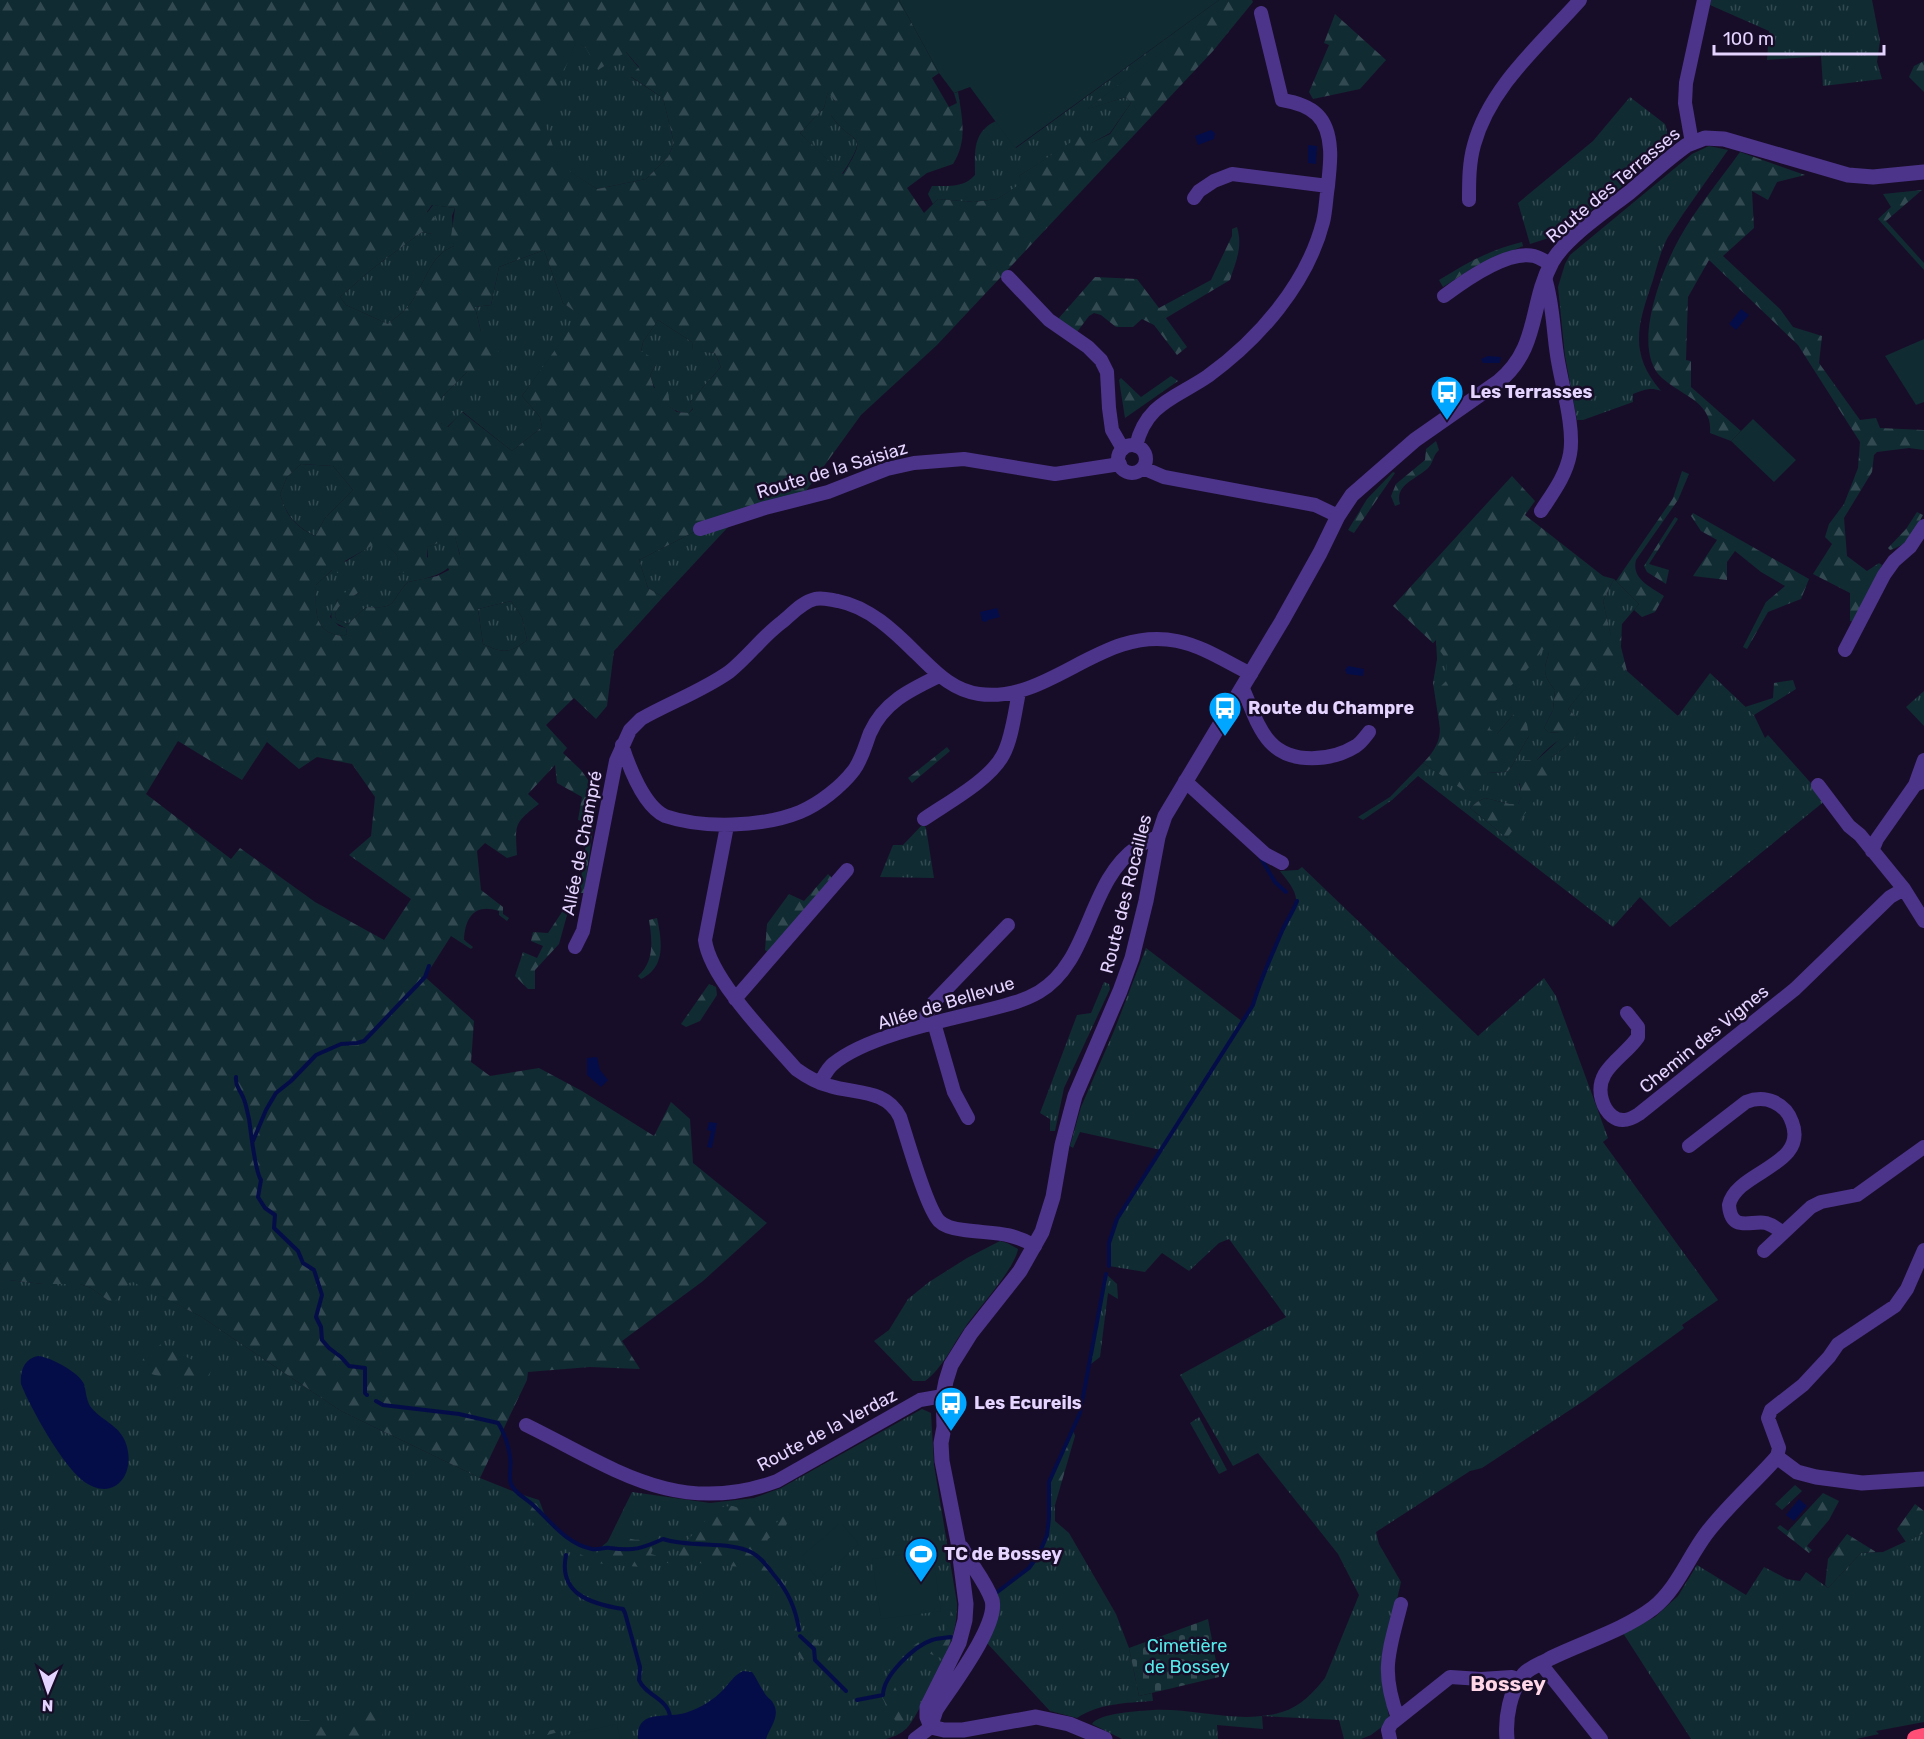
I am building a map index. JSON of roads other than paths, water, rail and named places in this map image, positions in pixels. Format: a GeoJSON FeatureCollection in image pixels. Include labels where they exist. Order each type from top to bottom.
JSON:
{"type":"FeatureCollection","features":[{"type":"Feature","properties":{"kind":"highway"},"geometry":{"type":"LineString","coordinates":[[1916,1739],[1924,1737]]}},
{"type":"Feature","properties":{"kind":"street"},"geometry":{"type":"LineString","coordinates":[[1469,200],[1472,154],[1488,108],[1517,68],[1580,0]]}},
{"type":"Feature","properties":{"kind":"street"},"geometry":{"type":"LineString","coordinates":[[1692,142],[1685,110],[1686,83],[1704,0]]}},
{"type":"Feature","properties":{"kind":"street"},"geometry":{"type":"LineString","coordinates":[[1008,278],[1050,320],[1088,347],[1101,360],[1107,372],[1112,430],[1130,447],[1141,448],[1146,455],[1143,468],[1136,472],[1125,470],[1120,464],[1119,455],[1130,447],[1142,426],[1166,400],[1207,376],[1226,361],[1280,307],[1298,278],[1323,220],[1330,148],[1326,126],[1318,114],[1308,107],[1297,102],[1282,100],[1261,13]]}},
{"type":"Feature","properties":{"kind":"street","name":"Route des Terrasses"},"geometry":{"type":"LineString","coordinates":[[1548,272],[1562,249],[1570,241],[1692,142],[1712,138],[1724,139],[1848,176],[1873,177],[1924,172]]}},
{"type":"Feature","properties":{"kind":"street"},"geometry":{"type":"LineString","coordinates":[[1194,198],[1199,191],[1214,181],[1232,174],[1328,186]]}},
{"type":"Feature","properties":{"kind":"street"},"geometry":{"type":"LineString","coordinates":[[1444,296],[1479,273],[1506,260],[1534,256],[1548,272],[1553,331],[1571,442],[1566,469],[1541,512]]}},
{"type":"Feature","properties":{"kind":"street","name":"Route des Rocailles"},"geometry":{"type":"LineString","coordinates":[[958,1542],[942,1461],[941,1443],[944,1426],[943,1396],[951,1365],[971,1333],[1020,1271],[1035,1246],[1053,1197],[1062,1144],[1075,1096],[1132,958],[1158,837],[1165,816],[1243,689],[1320,553],[1338,516],[1352,495],[1407,446],[1498,382],[1511,370],[1526,348],[1548,272]]}},
{"type":"Feature","properties":{"kind":"street","name":"Route de la Saisiaz"},"geometry":{"type":"LineString","coordinates":[[700,530],[765,508],[828,492],[887,469],[911,463],[964,459],[1047,474],[1120,464]]}},
{"type":"Feature","properties":{"kind":"street"},"geometry":{"type":"LineString","coordinates":[[1143,468],[1164,477],[1315,505],[1338,516]]}},
{"type":"Feature","properties":{"kind":"street"},"geometry":{"type":"LineString","coordinates":[[1845,650],[1884,575],[1894,561],[1911,547],[1924,526]]}},
{"type":"Feature","properties":{"kind":"street","name":"Allée de Champré"},"geometry":{"type":"LineString","coordinates":[[575,946],[583,931],[616,761],[630,730],[640,719],[727,673],[798,608],[815,599],[849,603],[863,609],[909,646],[939,676]]}},
{"type":"Feature","properties":{"kind":"street"},"geometry":{"type":"LineString","coordinates":[[622,745],[642,790],[657,812],[676,820],[727,826],[790,815],[804,810],[826,795],[847,778],[856,767],[875,723],[887,707],[910,689],[939,676],[959,688],[978,694],[1003,695],[1019,692],[1038,684],[1082,660],[1109,649],[1127,643],[1153,639],[1170,639],[1190,644],[1251,674]]}},
{"type":"Feature","properties":{"kind":"street"},"geometry":{"type":"LineString","coordinates":[[1243,689],[1266,738],[1287,754],[1304,758],[1334,754],[1358,745],[1369,732]]}},
{"type":"Feature","properties":{"kind":"street"},"geometry":{"type":"LineString","coordinates":[[924,819],[977,782],[998,763],[1006,750],[1019,692]]}},
{"type":"Feature","properties":{"kind":"street"},"geometry":{"type":"LineString","coordinates":[[1872,851],[1877,839],[1920,783],[1924,760]]}},
{"type":"Feature","properties":{"kind":"street"},"geometry":{"type":"LineString","coordinates":[[1185,781],[1265,854],[1282,863]]}},
{"type":"Feature","properties":{"kind":"street"},"geometry":{"type":"LineString","coordinates":[[1818,785],[1849,826],[1904,889],[1924,921]]}},
{"type":"Feature","properties":{"kind":"street"},"geometry":{"type":"LineString","coordinates":[[727,826],[705,940],[708,954],[735,999],[796,1069],[820,1083],[882,1097],[896,1109],[931,1207],[940,1222],[965,1230],[1009,1234],[1035,1246]]}},
{"type":"Feature","properties":{"kind":"street","name":"Allée de Bellevue"},"geometry":{"type":"LineString","coordinates":[[820,1083],[829,1068],[843,1058],[879,1041],[931,1024],[1010,1004],[1047,987],[1069,961],[1103,889],[1115,870],[1138,847],[1158,837]]}},
{"type":"Feature","properties":{"kind":"street"},"geometry":{"type":"LineString","coordinates":[[735,999],[847,870]]}},
{"type":"Feature","properties":{"kind":"street","name":"Chemin des Vignes"},"geometry":{"type":"LineString","coordinates":[[1627,1013],[1638,1027],[1638,1037],[1608,1067],[1600,1091],[1607,1111],[1614,1117],[1625,1120],[1639,1114],[1795,989],[1890,897],[1904,889]]}},
{"type":"Feature","properties":{"kind":"street"},"geometry":{"type":"LineString","coordinates":[[968,1118],[954,1092],[926,1015],[934,1002],[1008,925]]}},
{"type":"Feature","properties":{"kind":"street"},"geometry":{"type":"LineString","coordinates":[[1689,1146],[1746,1102],[1757,1099],[1768,1100],[1785,1109],[1794,1126],[1791,1148],[1778,1161],[1735,1192],[1729,1205],[1731,1213],[1738,1222],[1748,1225],[1765,1223],[1783,1233]]}},
{"type":"Feature","properties":{"kind":"street"},"geometry":{"type":"LineString","coordinates":[[1764,1251],[1815,1205],[1857,1195],[1924,1147]]}},
{"type":"Feature","properties":{"kind":"street"},"geometry":{"type":"LineString","coordinates":[[1507,1739],[1511,1700],[1520,1680],[1528,1670],[1632,1621],[1657,1604],[1674,1585],[1703,1538],[1722,1514],[1777,1457],[1779,1448],[1768,1418],[1770,1413],[1803,1385],[1838,1344],[1895,1306],[1906,1289],[1924,1250]]}},
{"type":"Feature","properties":{"kind":"street","name":"Route de la Verdaz"},"geometry":{"type":"LineString","coordinates":[[526,1425],[643,1483],[676,1491],[727,1494],[777,1481],[920,1400],[943,1396]]}},
{"type":"Feature","properties":{"kind":"street"},"geometry":{"type":"LineString","coordinates":[[1777,1457],[1797,1472],[1816,1477],[1862,1483],[1924,1479]]}},
{"type":"Feature","properties":{"kind":"street"},"geometry":{"type":"LineString","coordinates":[[931,1727],[927,1717],[927,1707],[959,1642],[965,1620],[966,1604],[958,1542]]}},
{"type":"Feature","properties":{"kind":"street"},"geometry":{"type":"LineString","coordinates":[[915,1739],[931,1727],[936,1710],[986,1632],[992,1616],[992,1601],[958,1542]]}},
{"type":"Feature","properties":{"kind":"street"},"geometry":{"type":"LineString","coordinates":[[1398,1718],[1391,1701],[1386,1667],[1401,1604]]}},
{"type":"Feature","properties":{"kind":"street"},"geometry":{"type":"LineString","coordinates":[[1541,1664],[1601,1739]]}},
{"type":"Feature","properties":{"kind":"street"},"geometry":{"type":"LineString","coordinates":[[1390,1739],[1388,1730],[1391,1724],[1450,1677],[1481,1679],[1512,1677],[1520,1680]]}},
{"type":"Feature","properties":{"kind":"street"},"geometry":{"type":"LineString","coordinates":[[931,1727],[963,1730],[1036,1717],[1069,1724],[1105,1739]]}},
{"type":"Feature","properties":{"kind":"waterway"},"geometry":{"type":"LineString","coordinates":[[1259,855],[1275,882],[1286,892]]}},
{"type":"Feature","properties":{"kind":"waterway"},"geometry":{"type":"LineString","coordinates":[[1109,1266],[1109,1243],[1117,1219],[1253,1005],[1270,958],[1297,901]]}},
{"type":"Feature","properties":{"kind":"waterway"},"geometry":{"type":"LineString","coordinates":[[253,1141],[276,1093],[316,1055],[341,1044],[364,1041],[425,977],[429,966]]}},
{"type":"Feature","properties":{"kind":"waterway"},"geometry":{"type":"LineString","coordinates":[[236,1077],[249,1119],[255,1161],[261,1180],[258,1197],[265,1208],[275,1215],[274,1228],[298,1251],[303,1263],[314,1270],[322,1295],[316,1317],[321,1327],[322,1340],[349,1366],[365,1368],[365,1393],[367,1395]]}},
{"type":"Feature","properties":{"kind":"waterway"},"geometry":{"type":"LineString","coordinates":[[996,1593],[1029,1568],[1039,1554],[1047,1535],[1049,1482],[1080,1413],[1106,1274]]}},
{"type":"Feature","properties":{"kind":"waterway"},"geometry":{"type":"LineString","coordinates":[[376,1401],[383,1405],[459,1414],[498,1423],[509,1449],[510,1481],[513,1487],[560,1532],[575,1543],[595,1549],[632,1549],[663,1539],[732,1547],[751,1552],[764,1562],[783,1587],[796,1615],[799,1630]]}},
{"type":"Feature","properties":{"kind":"waterway"},"geometry":{"type":"LineString","coordinates":[[566,1555],[565,1568],[572,1588],[589,1600],[623,1609],[640,1667],[639,1680],[646,1690],[665,1705],[670,1716]]}},
{"type":"Feature","properties":{"kind":"waterway"},"geometry":{"type":"LineString","coordinates":[[800,1636],[814,1649],[815,1660],[846,1691]]}},
{"type":"Feature","properties":{"kind":"waterway"},"geometry":{"type":"LineString","coordinates":[[857,1700],[883,1695],[888,1679],[917,1648],[932,1640],[951,1637]]}},
{"type":"Feature","properties":{"kind":"place","name":"Les Terrasses"},"geometry":{"type":"Point","coordinates":[1447,421]}},
{"type":"Feature","properties":{"kind":"place","name":"Route du Champre"},"geometry":{"type":"Point","coordinates":[1225,737]}},
{"type":"Feature","properties":{"kind":"place","name":"Les Ecureils"},"geometry":{"type":"Point","coordinates":[951,1432]}},
{"type":"Feature","properties":{"kind":"place","name":"TC de Bossey"},"geometry":{"type":"Point","coordinates":[921,1583]}},
{"type":"Feature","properties":{"kind":"district","name":"Bossey"},"geometry":{"type":"Point","coordinates":[1508,1684]}},
{"type":"Feature","properties":{"kind":"park label","name":"Cimetière de Bossey"},"geometry":{"type":"Point","coordinates":[1187,1656]}}]}
